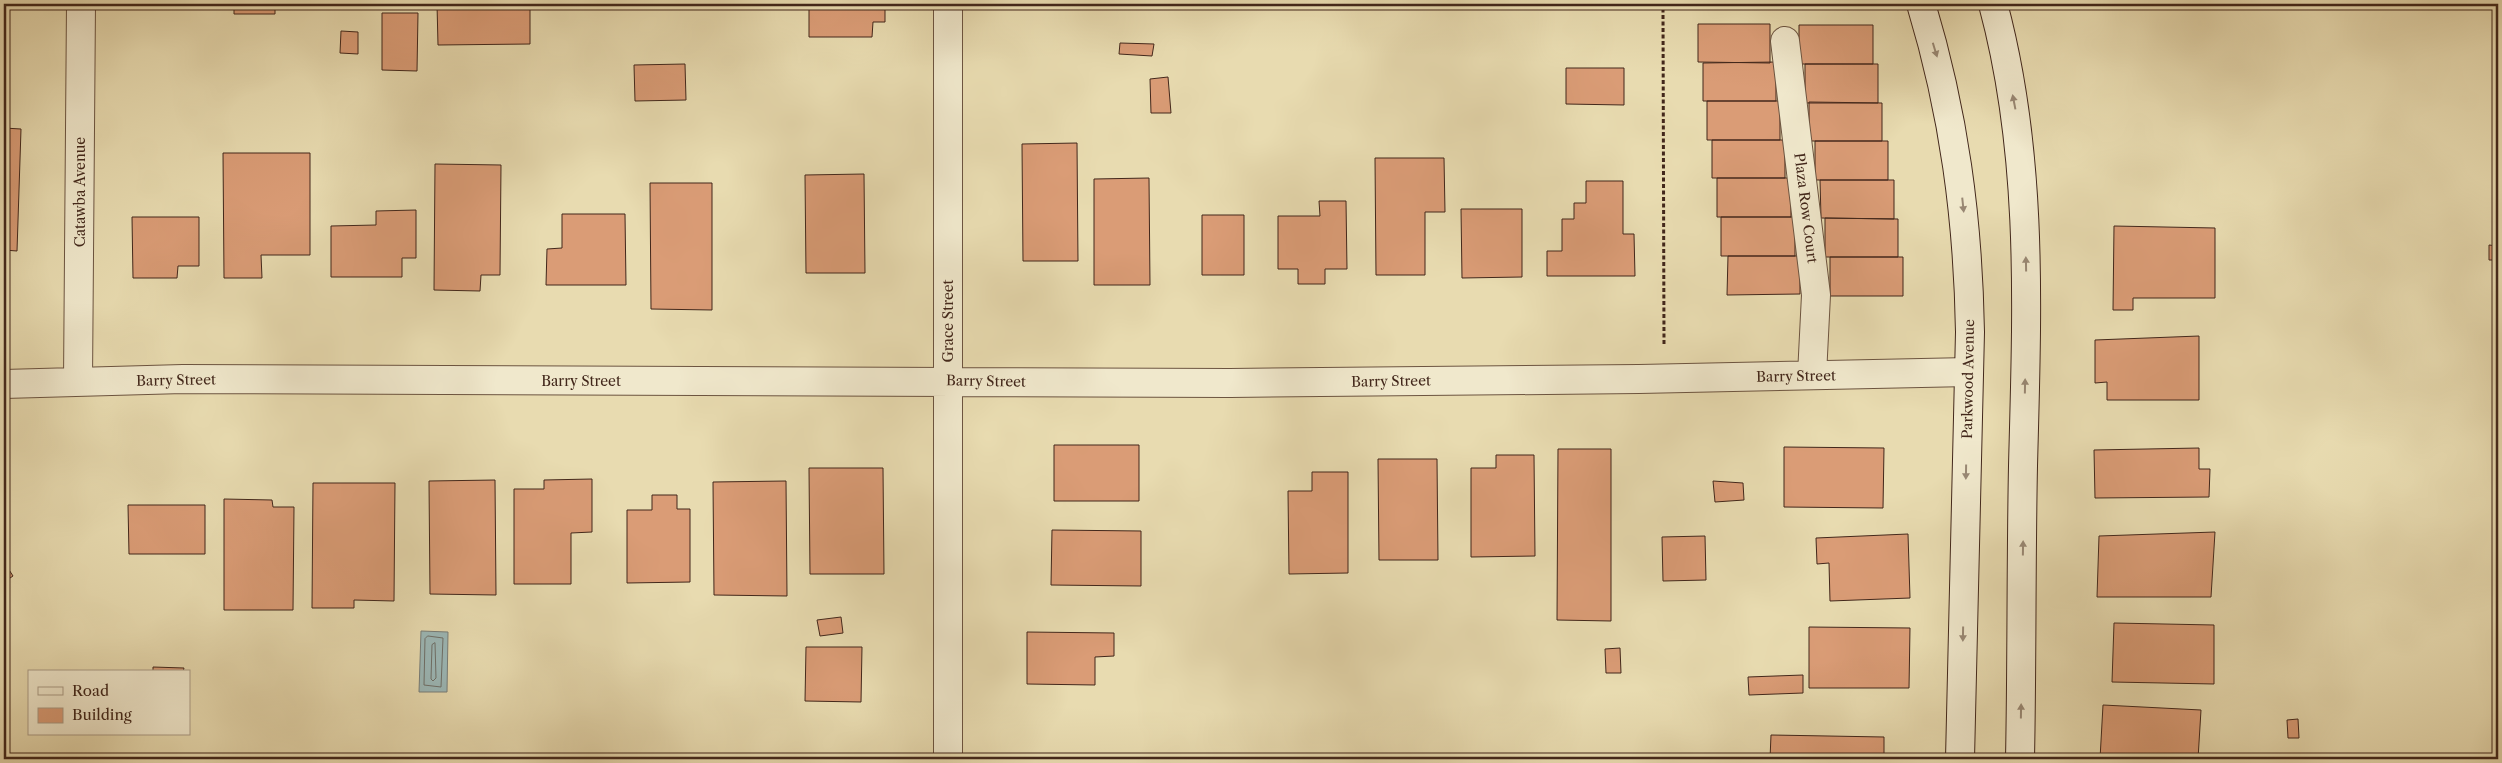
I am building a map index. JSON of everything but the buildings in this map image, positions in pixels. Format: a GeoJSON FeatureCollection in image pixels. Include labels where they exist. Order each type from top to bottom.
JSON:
{"type":"FeatureCollection","features":[{"type":"Feature","properties":{"kind":"street","name":"Catawba Avenue"},"geometry":{"type":"LineString","coordinates":[[78,381],[81,4]]}},
{"type":"Feature","properties":{"kind":"street","name":"Grace Street"},"geometry":{"type":"LineString","coordinates":[[948,4],[948,759]]}},
{"type":"Feature","properties":{"kind":"street","name":"Parkwood Avenue"},"geometry":{"type":"LineString","coordinates":[[1921,4],[1939,64],[1961,185],[1969,263],[1969,372],[1960,759]]}},
{"type":"Feature","properties":{"kind":"street"},"geometry":{"type":"LineString","coordinates":[[1994,4],[2016,113],[2025,204],[2027,313],[2020,759]]}},
{"type":"Feature","properties":{"kind":"street","name":"Plaza Row Court"},"geometry":{"type":"LineString","coordinates":[[1785,41],[1816,295],[1812,375]]}},
{"type":"Feature","properties":{"kind":"street","name":"Barry Street"},"geometry":{"type":"LineString","coordinates":[[4,384],[183,379],[576,382],[948,380],[1230,383],[1969,372]]}},
{"type":"Feature","properties":{"kind":"path"},"geometry":{"type":"LineString","coordinates":[[1664,353],[1663,10],[1667,4]]}},
{"type":"Feature","properties":{"kind":"path"},"geometry":{"type":"LineString","coordinates":[[1798,4],[1832,4]]}},
{"type":"Feature","properties":{"kind":"water"},"geometry":{"type":"Polygon","coordinates":[[[421,631],[448,632],[447,692],[419,692],[421,631]]]}}]}
